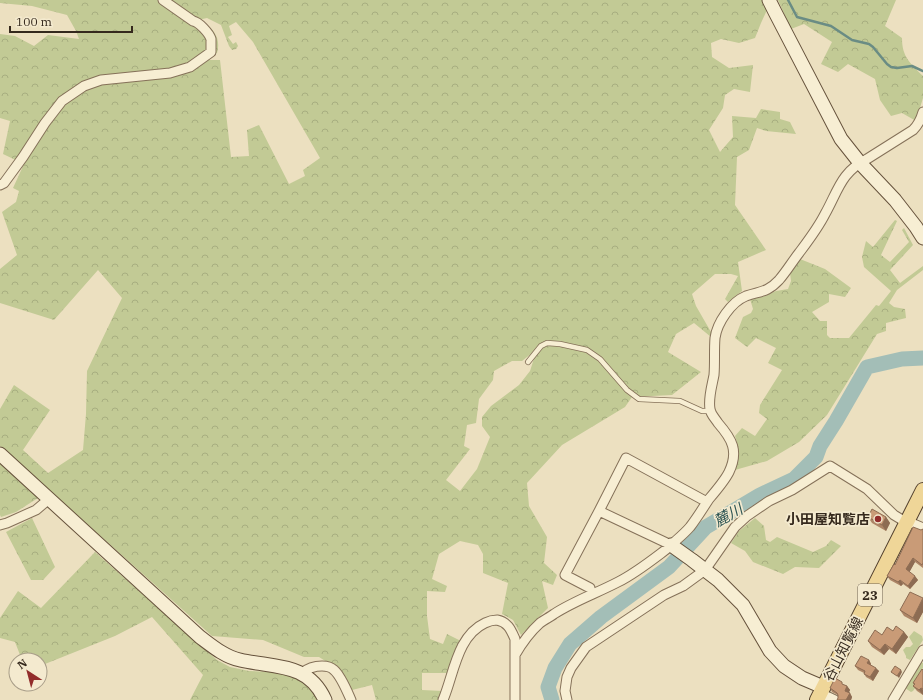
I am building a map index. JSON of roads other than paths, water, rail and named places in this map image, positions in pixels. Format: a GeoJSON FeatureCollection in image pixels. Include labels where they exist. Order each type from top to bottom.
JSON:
{"type":"FeatureCollection","features":[{"type":"Feature","properties":{"kind":"main road","name":"谷山知覧線"},"geometry":{"type":"LineString","coordinates":[[820,693],[923,490]]}},
{"type":"Feature","properties":{"kind":"street"},"geometry":{"type":"LineString","coordinates":[[0,185],[4,183],[24,157],[45,123],[62,101],[84,86],[101,80],[170,74],[190,67],[211,52],[211,39],[208,33],[196,22],[163,0]]}},
{"type":"Feature","properties":{"kind":"street"},"geometry":{"type":"LineString","coordinates":[[769,0],[841,139],[860,163],[895,200],[923,238]]}},
{"type":"Feature","properties":{"kind":"street"},"geometry":{"type":"LineString","coordinates":[[515,655],[522,644],[541,622],[563,608],[618,582],[637,571],[672,547],[692,525],[729,473],[733,458],[732,442],[710,411],[710,398],[714,375],[715,336],[720,324],[729,308],[738,301],[771,288],[778,281],[826,214],[840,185],[854,167],[913,130],[920,121],[923,112]]}},
{"type":"Feature","properties":{"kind":"street"},"geometry":{"type":"LineString","coordinates":[[0,454],[200,637],[214,648],[240,660],[288,668],[302,673],[316,684],[325,700]]}},
{"type":"Feature","properties":{"kind":"street"},"geometry":{"type":"LineString","coordinates":[[590,588],[565,575],[626,458],[707,502]]}},
{"type":"Feature","properties":{"kind":"street"},"geometry":{"type":"LineString","coordinates":[[567,700],[565,691],[567,677],[571,668],[586,647],[664,595],[683,586],[705,570],[735,527],[747,516],[769,501],[792,490],[830,466],[867,489],[894,516],[923,528]]}},
{"type":"Feature","properties":{"kind":"street"},"geometry":{"type":"LineString","coordinates":[[0,526],[36,510],[49,499]]}},
{"type":"Feature","properties":{"kind":"street"},"geometry":{"type":"LineString","coordinates":[[599,511],[672,547],[718,580],[743,605],[770,651],[784,666],[802,678],[820,693],[835,700]]}},
{"type":"Feature","properties":{"kind":"street"},"geometry":{"type":"LineString","coordinates":[[443,700],[456,660],[472,631],[480,625],[496,620],[508,625],[512,630],[515,639],[515,700]]}},
{"type":"Feature","properties":{"kind":"street"},"geometry":{"type":"LineString","coordinates":[[893,700],[923,650]]}},
{"type":"Feature","properties":{"kind":"street"},"geometry":{"type":"LineString","coordinates":[[302,673],[309,668],[316,666],[333,668],[352,700]]}},
{"type":"Feature","properties":{"kind":"lane"},"geometry":{"type":"LineString","coordinates":[[528,362],[541,346],[547,343],[560,344],[587,350],[600,359],[627,390],[639,399],[680,401],[702,411],[710,411]]}},
{"type":"Feature","properties":{"kind":"waterway"},"geometry":{"type":"LineString","coordinates":[[788,0],[797,17],[831,26],[852,40],[869,44],[891,67],[897,68],[912,66],[923,71]]}},
{"type":"Feature","properties":{"kind":"waterway","name":"麓川"},"geometry":{"type":"LineString","coordinates":[[552,700],[548,687],[555,668],[570,644],[601,617],[669,567],[706,527],[760,495],[794,479],[816,457],[820,446],[867,367],[902,359],[923,358]]}},
{"type":"Feature","properties":{"kind":"place","name":"小田屋知覧店"},"geometry":{"type":"Point","coordinates":[878,519]}}]}
